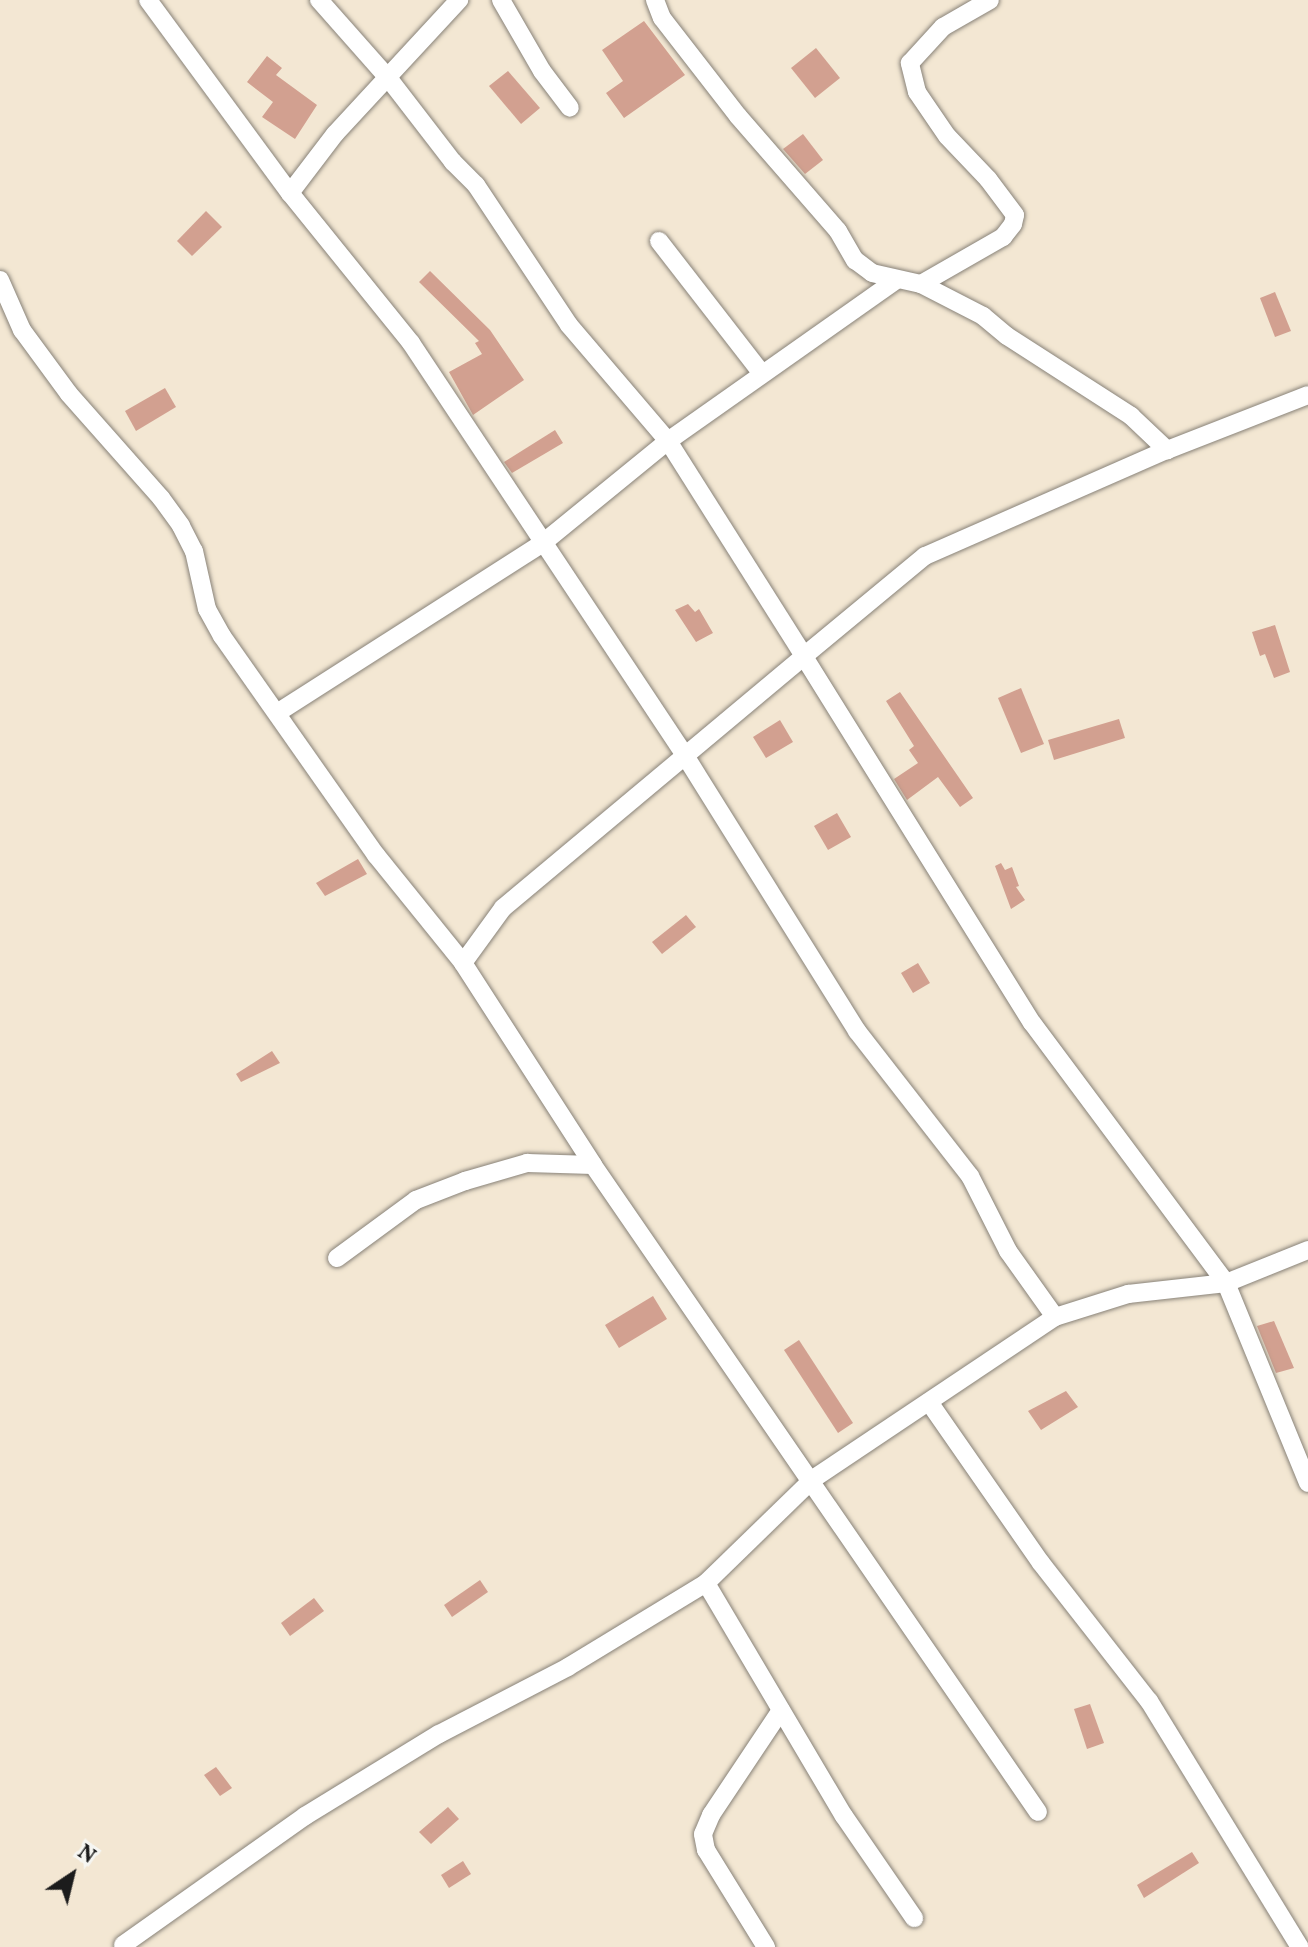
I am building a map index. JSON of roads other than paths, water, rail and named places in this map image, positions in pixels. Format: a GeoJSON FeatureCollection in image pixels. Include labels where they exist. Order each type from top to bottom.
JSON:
{"type":"FeatureCollection","features":[{"type":"Feature","properties":{"kind":"street"},"geometry":{"type":"LineString","coordinates":[[148,0],[290,193],[411,343],[684,754],[857,1031],[970,1176],[1008,1251],[1055,1317]]}},
{"type":"Feature","properties":{"kind":"street"},"geometry":{"type":"LineString","coordinates":[[319,0],[389,79],[453,162],[476,185],[569,325],[668,441],[1032,1023],[1226,1283],[1308,1483]]}},
{"type":"Feature","properties":{"kind":"street"},"geometry":{"type":"LineString","coordinates":[[290,193],[335,134],[459,0]]}},
{"type":"Feature","properties":{"kind":"street"},"geometry":{"type":"LineString","coordinates":[[501,0],[542,71],[570,108]]}},
{"type":"Feature","properties":{"kind":"street"},"geometry":{"type":"LineString","coordinates":[[655,0],[662,18],[738,116],[838,231],[855,260],[872,273],[895,281],[921,284],[983,316],[1007,336],[1131,416],[1167,450]]}},
{"type":"Feature","properties":{"kind":"street"},"geometry":{"type":"LineString","coordinates":[[921,284],[1003,237],[1013,224],[1015,215],[988,179],[947,136],[917,92],[910,63],[943,27],[990,0]]}},
{"type":"Feature","properties":{"kind":"street"},"geometry":{"type":"LineString","coordinates":[[659,241],[762,374]]}},
{"type":"Feature","properties":{"kind":"street"},"geometry":{"type":"LineString","coordinates":[[0,280],[22,330],[181,526],[194,551],[207,609],[222,636],[376,855],[463,963],[593,1165],[813,1479],[1038,1812]]}},
{"type":"Feature","properties":{"kind":"street"},"geometry":{"type":"LineString","coordinates":[[277,713],[544,542],[668,441],[895,281]]}},
{"type":"Feature","properties":{"kind":"street"},"geometry":{"type":"LineString","coordinates":[[463,963],[503,908],[925,556],[1167,450],[1308,395]]}},
{"type":"Feature","properties":{"kind":"street"},"geometry":{"type":"LineString","coordinates":[[337,1258],[416,1200],[465,1181],[527,1163],[593,1165]]}},
{"type":"Feature","properties":{"kind":"street"},"geometry":{"type":"LineString","coordinates":[[123,1945],[319,1808],[439,1734],[568,1667],[706,1583],[813,1479],[1055,1317],[1128,1294],[1226,1283],[1308,1250]]}},
{"type":"Feature","properties":{"kind":"street"},"geometry":{"type":"LineString","coordinates":[[929,1402],[1041,1563],[1149,1701],[1300,1947]]}},
{"type":"Feature","properties":{"kind":"street"},"geometry":{"type":"LineString","coordinates":[[706,1583],[844,1816],[914,1918]]}},
{"type":"Feature","properties":{"kind":"street"},"geometry":{"type":"LineString","coordinates":[[766,1947],[706,1850],[703,1834],[711,1815],[781,1710]]}}]}
